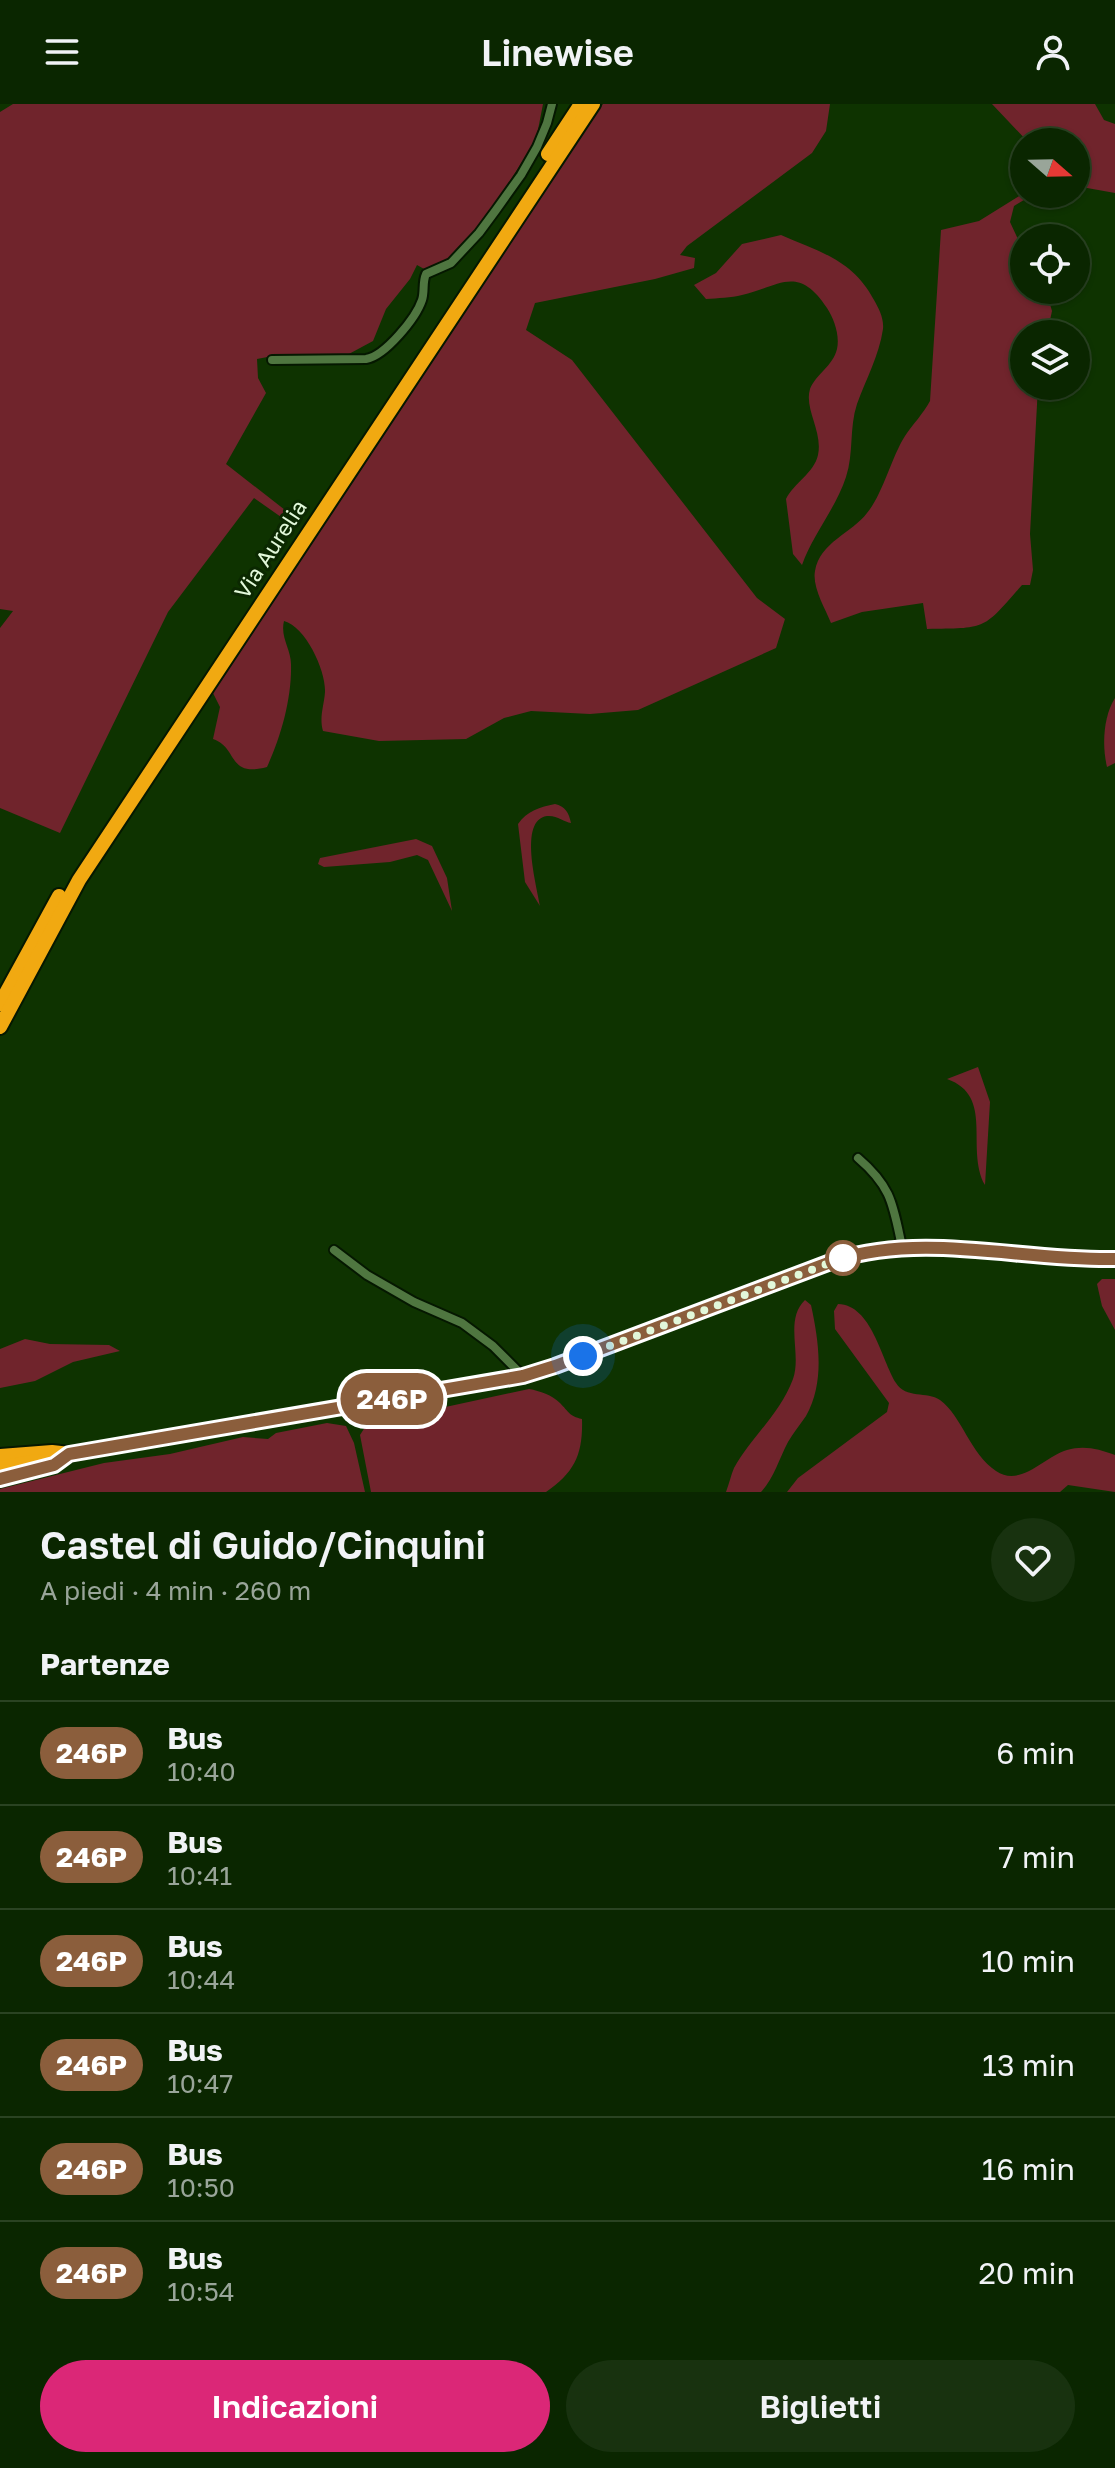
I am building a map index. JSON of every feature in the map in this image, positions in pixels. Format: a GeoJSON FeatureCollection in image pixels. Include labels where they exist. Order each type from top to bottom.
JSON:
{"type":"FeatureCollection","features":[{"type":"Feature","properties":{"kind":"highway","name":"Via Aurelia"},"geometry":{"type":"LineString","coordinates":[[0,1004],[47,915],[102,827],[581,104]]}},
{"type":"Feature","properties":{"kind":"highway","name":"Via Aurelia"},"geometry":{"type":"LineString","coordinates":[[0,1027],[79,880],[593,104]]}},
{"type":"Feature","properties":{"kind":"highway"},"geometry":{"type":"LineString","coordinates":[[0,1456],[52,1452],[69,1454]]}},
{"type":"Feature","properties":{"kind":"highway"},"geometry":{"type":"LineString","coordinates":[[0,1468],[69,1454]]}},
{"type":"Feature","properties":{"kind":"highway"},"geometry":{"type":"LineString","coordinates":[[0,1479],[54,1465],[69,1454]]}},
{"type":"Feature","properties":{"kind":"street"},"geometry":{"type":"LineString","coordinates":[[272,360],[366,359],[384,351],[418,307],[426,274],[455,259],[517,182],[546,126],[552,104]]}},
{"type":"Feature","properties":{"kind":"street"},"geometry":{"type":"LineString","coordinates":[[858,1158],[880,1178],[889,1192],[902,1247]]}},
{"type":"Feature","properties":{"kind":"street"},"geometry":{"type":"LineString","coordinates":[[69,1454],[523,1376],[836,1260],[877,1250],[902,1247],[1115,1259]]}},
{"type":"Feature","properties":{"kind":"street"},"geometry":{"type":"LineString","coordinates":[[334,1250],[367,1275],[414,1302],[462,1323],[493,1346],[523,1376]]}},
{"type":"Feature","properties":{"kind":"shaded area"},"geometry":{"type":"Polygon","coordinates":[[[13,104],[543,104],[536,140],[478,231],[447,264],[426,270],[417,265],[386,309],[373,341],[347,355],[283,354],[257,359],[258,378],[266,393],[226,464],[285,510],[281,517],[254,498],[168,612],[60,833],[0,808],[0,628],[13,611],[0,609],[0,112],[13,104]]]}},
{"type":"Feature","properties":{"kind":"shaded area"},"geometry":{"type":"Polygon","coordinates":[[[603,104],[830,104],[826,131],[812,153],[687,246],[680,255],[695,258],[694,268],[535,303],[526,330],[572,360],[757,598],[785,619],[776,648],[638,710],[590,714],[531,711],[504,718],[466,739],[379,741],[323,731],[325,692],[322,673],[307,641],[284,621],[291,677],[288,704],[277,743],[267,767],[254,769],[239,765],[221,743],[213,739],[220,707],[213,693],[603,104]]]}},
{"type":"Feature","properties":{"kind":"shaded area"},"geometry":{"type":"Polygon","coordinates":[[[992,104],[1095,104],[1104,120],[1115,124],[1115,193],[1090,189],[1090,128],[1015,128],[992,104]]]}},
{"type":"Feature","properties":{"kind":"shaded area"},"geometry":{"type":"Polygon","coordinates":[[[1010,202],[1010,208],[1014,208],[1010,222],[1010,304],[1050,304],[1052,311],[1050,320],[1010,320],[1010,400],[1037,400],[1030,534],[1033,570],[1030,585],[1022,585],[990,619],[973,627],[927,629],[923,603],[862,612],[831,623],[815,584],[818,561],[830,545],[861,520],[873,505],[900,445],[930,401],[941,230],[979,221],[1010,202]]]}},
{"type":"Feature","properties":{"kind":"shaded area"},"geometry":{"type":"Polygon","coordinates":[[[781,235],[846,266],[866,286],[881,314],[883,325],[879,349],[857,404],[846,477],[802,565],[793,554],[786,499],[818,455],[818,437],[809,397],[810,389],[837,349],[834,322],[817,294],[797,282],[778,284],[738,296],[706,299],[694,285],[716,273],[742,244],[781,235]]]}},
{"type":"Feature","properties":{"kind":"shaded area"},"geometry":{"type":"Polygon","coordinates":[[[1115,698],[1115,763],[1107,767],[1105,732],[1115,698]]]}},
{"type":"Feature","properties":{"kind":"shaded area"},"geometry":{"type":"Polygon","coordinates":[[[555,804],[566,810],[571,823],[547,816],[538,820],[533,829],[533,870],[540,906],[525,882],[518,824],[534,810],[555,804]]]}},
{"type":"Feature","properties":{"kind":"shaded area"},"geometry":{"type":"Polygon","coordinates":[[[416,839],[432,846],[447,878],[452,911],[428,860],[417,855],[390,862],[324,867],[318,864],[320,858],[416,839]]]}},
{"type":"Feature","properties":{"kind":"shaded area"},"geometry":{"type":"Polygon","coordinates":[[[978,1067],[990,1102],[985,1185],[977,1155],[975,1110],[962,1087],[947,1079],[978,1067]]]}},
{"type":"Feature","properties":{"kind":"shaded area"},"geometry":{"type":"Polygon","coordinates":[[[1102,1279],[1115,1279],[1115,1330],[1102,1306],[1097,1284],[1102,1279]]]}},
{"type":"Feature","properties":{"kind":"shaded area"},"geometry":{"type":"Polygon","coordinates":[[[805,1300],[811,1305],[818,1347],[818,1376],[812,1403],[761,1492],[726,1492],[734,1468],[781,1403],[793,1379],[796,1359],[794,1327],[799,1308],[805,1300]]]}},
{"type":"Feature","properties":{"kind":"shaded area"},"geometry":{"type":"Polygon","coordinates":[[[838,1304],[850,1307],[867,1323],[900,1388],[940,1400],[954,1415],[979,1455],[996,1471],[1015,1476],[1067,1450],[1091,1448],[1115,1455],[1115,1492],[1068,1485],[1060,1492],[787,1492],[798,1478],[887,1412],[889,1403],[835,1329],[834,1311],[838,1304]]]}},
{"type":"Feature","properties":{"kind":"shaded area"},"geometry":{"type":"Polygon","coordinates":[[[25,1339],[50,1344],[109,1345],[120,1351],[73,1362],[35,1381],[0,1388],[0,1349],[25,1339]]]}},
{"type":"Feature","properties":{"kind":"shaded area"},"geometry":{"type":"Polygon","coordinates":[[[529,1389],[550,1396],[572,1415],[582,1419],[581,1442],[575,1461],[564,1477],[546,1492],[371,1492],[360,1435],[367,1424],[529,1389]]]}},
{"type":"Feature","properties":{"kind":"shaded area"},"geometry":{"type":"Polygon","coordinates":[[[327,1423],[346,1426],[354,1443],[365,1492],[0,1492],[0,1489],[104,1463],[170,1454],[243,1437],[268,1439],[276,1433],[327,1423]]]}},
{"type":"Feature","properties":{"kind":"bus line","name":"246P"},"geometry":{"type":"LineString","coordinates":[[0,1479],[54,1465],[69,1454],[523,1376],[836,1260],[877,1250],[944,1248],[1060,1258],[1115,1259]]}},
{"type":"Feature","properties":{"kind":"route"},"geometry":{"type":"LineString","coordinates":[[583,1356],[843,1258]]}}]}
